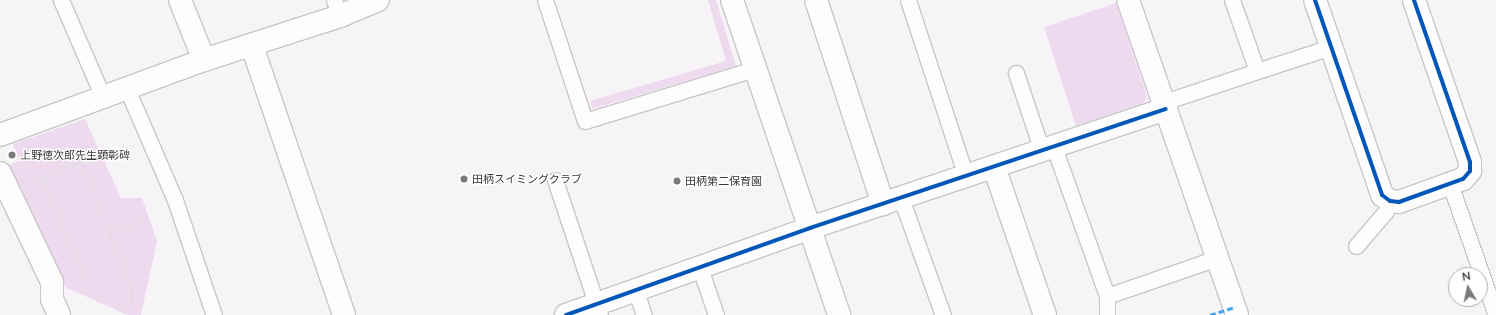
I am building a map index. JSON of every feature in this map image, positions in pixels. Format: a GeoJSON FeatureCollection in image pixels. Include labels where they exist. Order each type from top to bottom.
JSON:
{"type":"FeatureCollection","features":[{"type":"Feature","properties":{"kind":"street"},"geometry":{"type":"LineString","coordinates":[[180,0],[204,60]]}},
{"type":"Feature","properties":{"kind":"street"},"geometry":{"type":"LineString","coordinates":[[0,135],[204,60],[252,46],[337,8],[378,0]]}},
{"type":"Feature","properties":{"kind":"street"},"geometry":{"type":"LineString","coordinates":[[732,0],[754,69],[839,315]]}},
{"type":"Feature","properties":{"kind":"street"},"geometry":{"type":"LineString","coordinates":[[816,0],[892,201]]}},
{"type":"Feature","properties":{"kind":"street"},"geometry":{"type":"LineString","coordinates":[[1128,0],[1237,315]]}},
{"type":"Feature","properties":{"kind":"street"},"geometry":{"type":"LineString","coordinates":[[1315,0],[1382,195],[1390,202],[1399,202],[1463,179],[1470,171],[1470,162],[1414,0]]}},
{"type":"Feature","properties":{"kind":"street"},"geometry":{"type":"LineString","coordinates":[[252,46],[344,315]]}},
{"type":"Feature","properties":{"kind":"street"},"geometry":{"type":"LineString","coordinates":[[566,315],[598,310],[636,291],[810,228],[1048,149],[1165,105]]}},
{"type":"Feature","properties":{"kind":"street"},"geometry":{"type":"LineString","coordinates":[[994,167],[1045,315]]}},
{"type":"Feature","properties":{"kind":"street"},"geometry":{"type":"LineString","coordinates":[[3,180],[52,282],[52,299],[59,315]]}},
{"type":"Feature","properties":{"kind":"lane"},"geometry":{"type":"LineString","coordinates":[[62,0],[103,97]]}},
{"type":"Feature","properties":{"kind":"lane"},"geometry":{"type":"LineString","coordinates":[[546,0],[585,121],[754,69]]}},
{"type":"Feature","properties":{"kind":"lane"},"geometry":{"type":"LineString","coordinates":[[908,0],[966,176]]}},
{"type":"Feature","properties":{"kind":"lane"},"geometry":{"type":"LineString","coordinates":[[1232,0],[1257,71]]}},
{"type":"Feature","properties":{"kind":"lane"},"geometry":{"type":"LineString","coordinates":[[1165,105],[1257,71],[1331,47]]}},
{"type":"Feature","properties":{"kind":"lane"},"geometry":{"type":"LineString","coordinates":[[1016,73],[1107,296],[1107,315]]}},
{"type":"Feature","properties":{"kind":"lane"},"geometry":{"type":"LineString","coordinates":[[126,89],[175,200],[214,315]]}},
{"type":"Feature","properties":{"kind":"lane"},"geometry":{"type":"LineString","coordinates":[[555,180],[598,310]]}},
{"type":"Feature","properties":{"kind":"lane"},"geometry":{"type":"LineString","coordinates":[[1450,184],[1496,315]]}},
{"type":"Feature","properties":{"kind":"lane"},"geometry":{"type":"LineString","coordinates":[[892,201],[943,315]]}},
{"type":"Feature","properties":{"kind":"lane"},"geometry":{"type":"LineString","coordinates":[[1356,246],[1386,210],[1390,202]]}},
{"type":"Feature","properties":{"kind":"lane"},"geometry":{"type":"LineString","coordinates":[[1107,296],[1217,258]]}},
{"type":"Feature","properties":{"kind":"lane"},"geometry":{"type":"LineString","coordinates":[[700,268],[716,315]]}},
{"type":"Feature","properties":{"kind":"lane"},"geometry":{"type":"LineString","coordinates":[[636,291],[644,315]]}},
{"type":"Feature","properties":{"kind":"path"},"geometry":{"type":"LineString","coordinates":[[3,180],[42,178],[82,161],[133,291],[132,306],[117,305]]}},
{"type":"Feature","properties":{"kind":"path"},"geometry":{"type":"LineString","coordinates":[[42,178],[91,290]]}},
{"type":"Feature","properties":{"kind":"path"},"geometry":{"type":"LineString","coordinates":[[110,233],[144,220]]}},
{"type":"Feature","properties":{"kind":"shaded area"},"geometry":{"type":"Polygon","coordinates":[[[708,0],[716,0],[736,66],[592,109],[590,101],[726,61],[708,0]]]}},
{"type":"Feature","properties":{"kind":"shaded area"},"geometry":{"type":"Polygon","coordinates":[[[1116,3],[1147,96],[1143,105],[1076,126],[1044,27],[1116,3]]]}},
{"type":"Feature","properties":{"kind":"shaded area"},"geometry":{"type":"Polygon","coordinates":[[[85,119],[121,198],[142,198],[157,241],[141,315],[127,315],[65,287],[9,165],[19,161],[13,144],[85,119]]]}},
{"type":"Feature","properties":{"kind":"marked path"},"geometry":{"type":"LineString","coordinates":[[1210,315],[1234,307]]}},
{"type":"Feature","properties":{"kind":"cycle path"},"geometry":{"type":"LineString","coordinates":[[1315,0],[1382,195],[1390,201],[1399,202],[1463,179],[1470,171],[1470,162],[1414,0]]}},
{"type":"Feature","properties":{"kind":"cycle path"},"geometry":{"type":"LineString","coordinates":[[566,315],[810,228],[1166,109]]}},
{"type":"Feature","properties":{"kind":"place","name":"上野徳次郎先生顕彰碑"},"geometry":{"type":"Point","coordinates":[12,155]}},
{"type":"Feature","properties":{"kind":"place","name":"田柄スイミングクラブ"},"geometry":{"type":"Point","coordinates":[464,179]}},
{"type":"Feature","properties":{"kind":"place","name":"田柄第二保育園"},"geometry":{"type":"Point","coordinates":[677,181]}}]}
